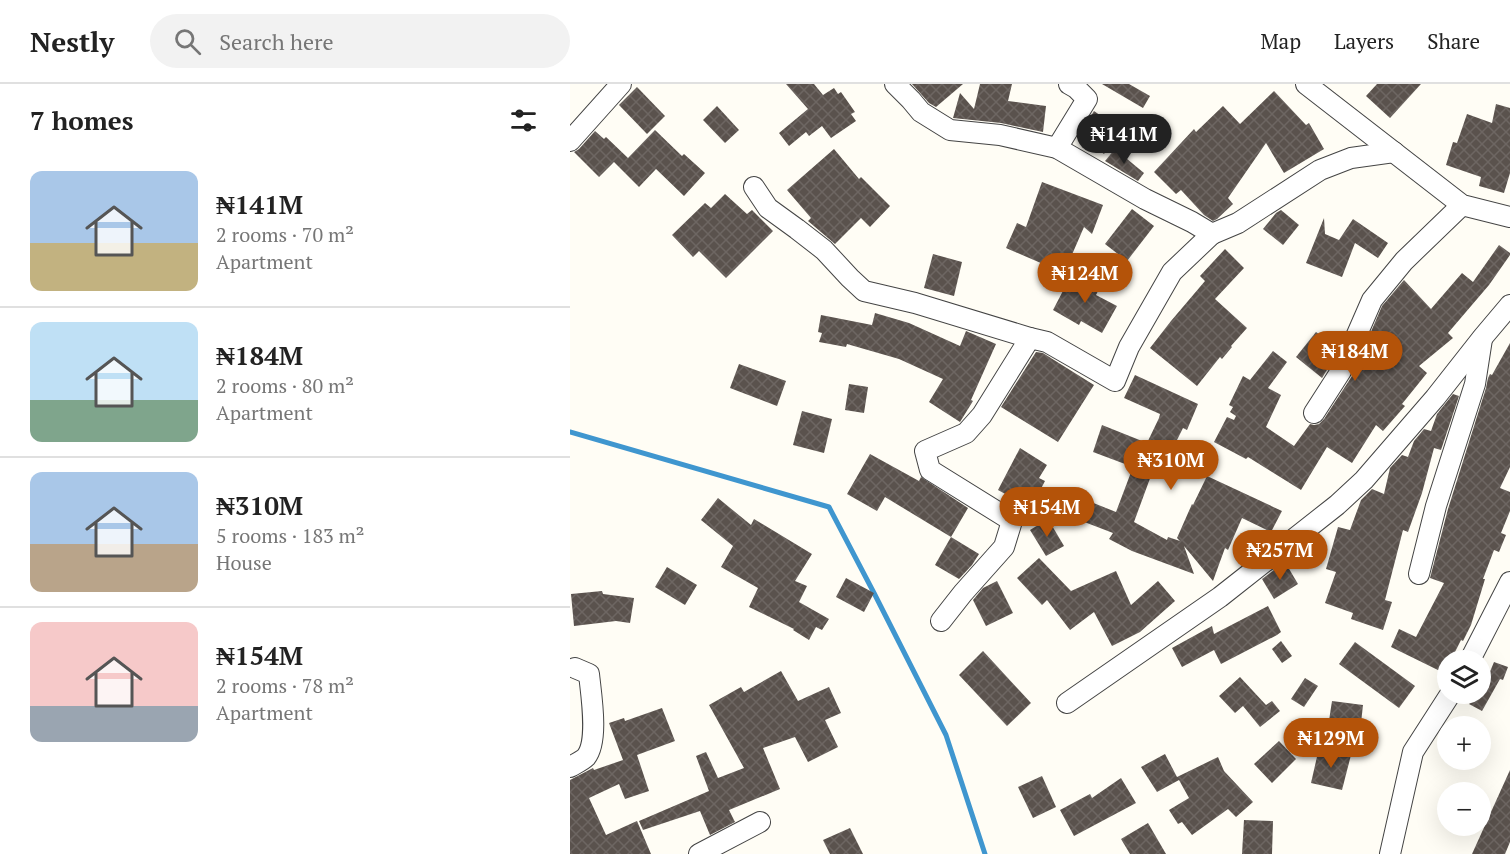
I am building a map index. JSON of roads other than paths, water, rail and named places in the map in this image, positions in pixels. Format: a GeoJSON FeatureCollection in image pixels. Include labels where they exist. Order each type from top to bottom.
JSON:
{"type":"FeatureCollection","features":[{"type":"Feature","properties":{"kind":"street"},"geometry":{"type":"LineString","coordinates":[[570,141],[621,84]]}},
{"type":"Feature","properties":{"kind":"street"},"geometry":{"type":"LineString","coordinates":[[895,84],[921,112],[950,130],[1000,135],[1057,148],[1145,199],[1212,234]]}},
{"type":"Feature","properties":{"kind":"street"},"geometry":{"type":"LineString","coordinates":[[1057,148],[1087,99],[1070,84]]}},
{"type":"Feature","properties":{"kind":"street"},"geometry":{"type":"LineString","coordinates":[[1306,84],[1462,205],[1510,218]]}},
{"type":"Feature","properties":{"kind":"street"},"geometry":{"type":"LineString","coordinates":[[754,187],[768,208],[824,250],[864,291],[915,303],[1047,342],[1115,381],[1129,347],[1172,272],[1212,234],[1238,223],[1320,170],[1351,158],[1394,152]]}},
{"type":"Feature","properties":{"kind":"street"},"geometry":{"type":"LineString","coordinates":[[1314,413],[1341,371],[1372,300],[1404,261],[1462,205]]}},
{"type":"Feature","properties":{"kind":"street"},"geometry":{"type":"LineString","coordinates":[[1066,703],[1220,597],[1337,506],[1371,472],[1435,398],[1510,304]]}},
{"type":"Feature","properties":{"kind":"street"},"geometry":{"type":"LineString","coordinates":[[1419,574],[1446,474],[1474,384],[1483,336]]}},
{"type":"Feature","properties":{"kind":"street"},"geometry":{"type":"LineString","coordinates":[[941,621],[1004,547],[1011,521],[930,470],[925,451],[966,433],[982,415],[1030,338]]}},
{"type":"Feature","properties":{"kind":"street"},"geometry":{"type":"LineString","coordinates":[[1475,650],[1510,582]]}},
{"type":"Feature","properties":{"kind":"street"},"geometry":{"type":"LineString","coordinates":[[570,767],[585,758],[590,749],[594,718],[589,674],[575,668]]}},
{"type":"Feature","properties":{"kind":"street"},"geometry":{"type":"LineString","coordinates":[[1390,854],[1413,752],[1444,704]]}},
{"type":"Feature","properties":{"kind":"street"},"geometry":{"type":"LineString","coordinates":[[699,854],[760,822]]}},
{"type":"Feature","properties":{"kind":"waterway"},"geometry":{"type":"LineString","coordinates":[[570,432],[829,507],[946,735],[985,854]]}}]}
